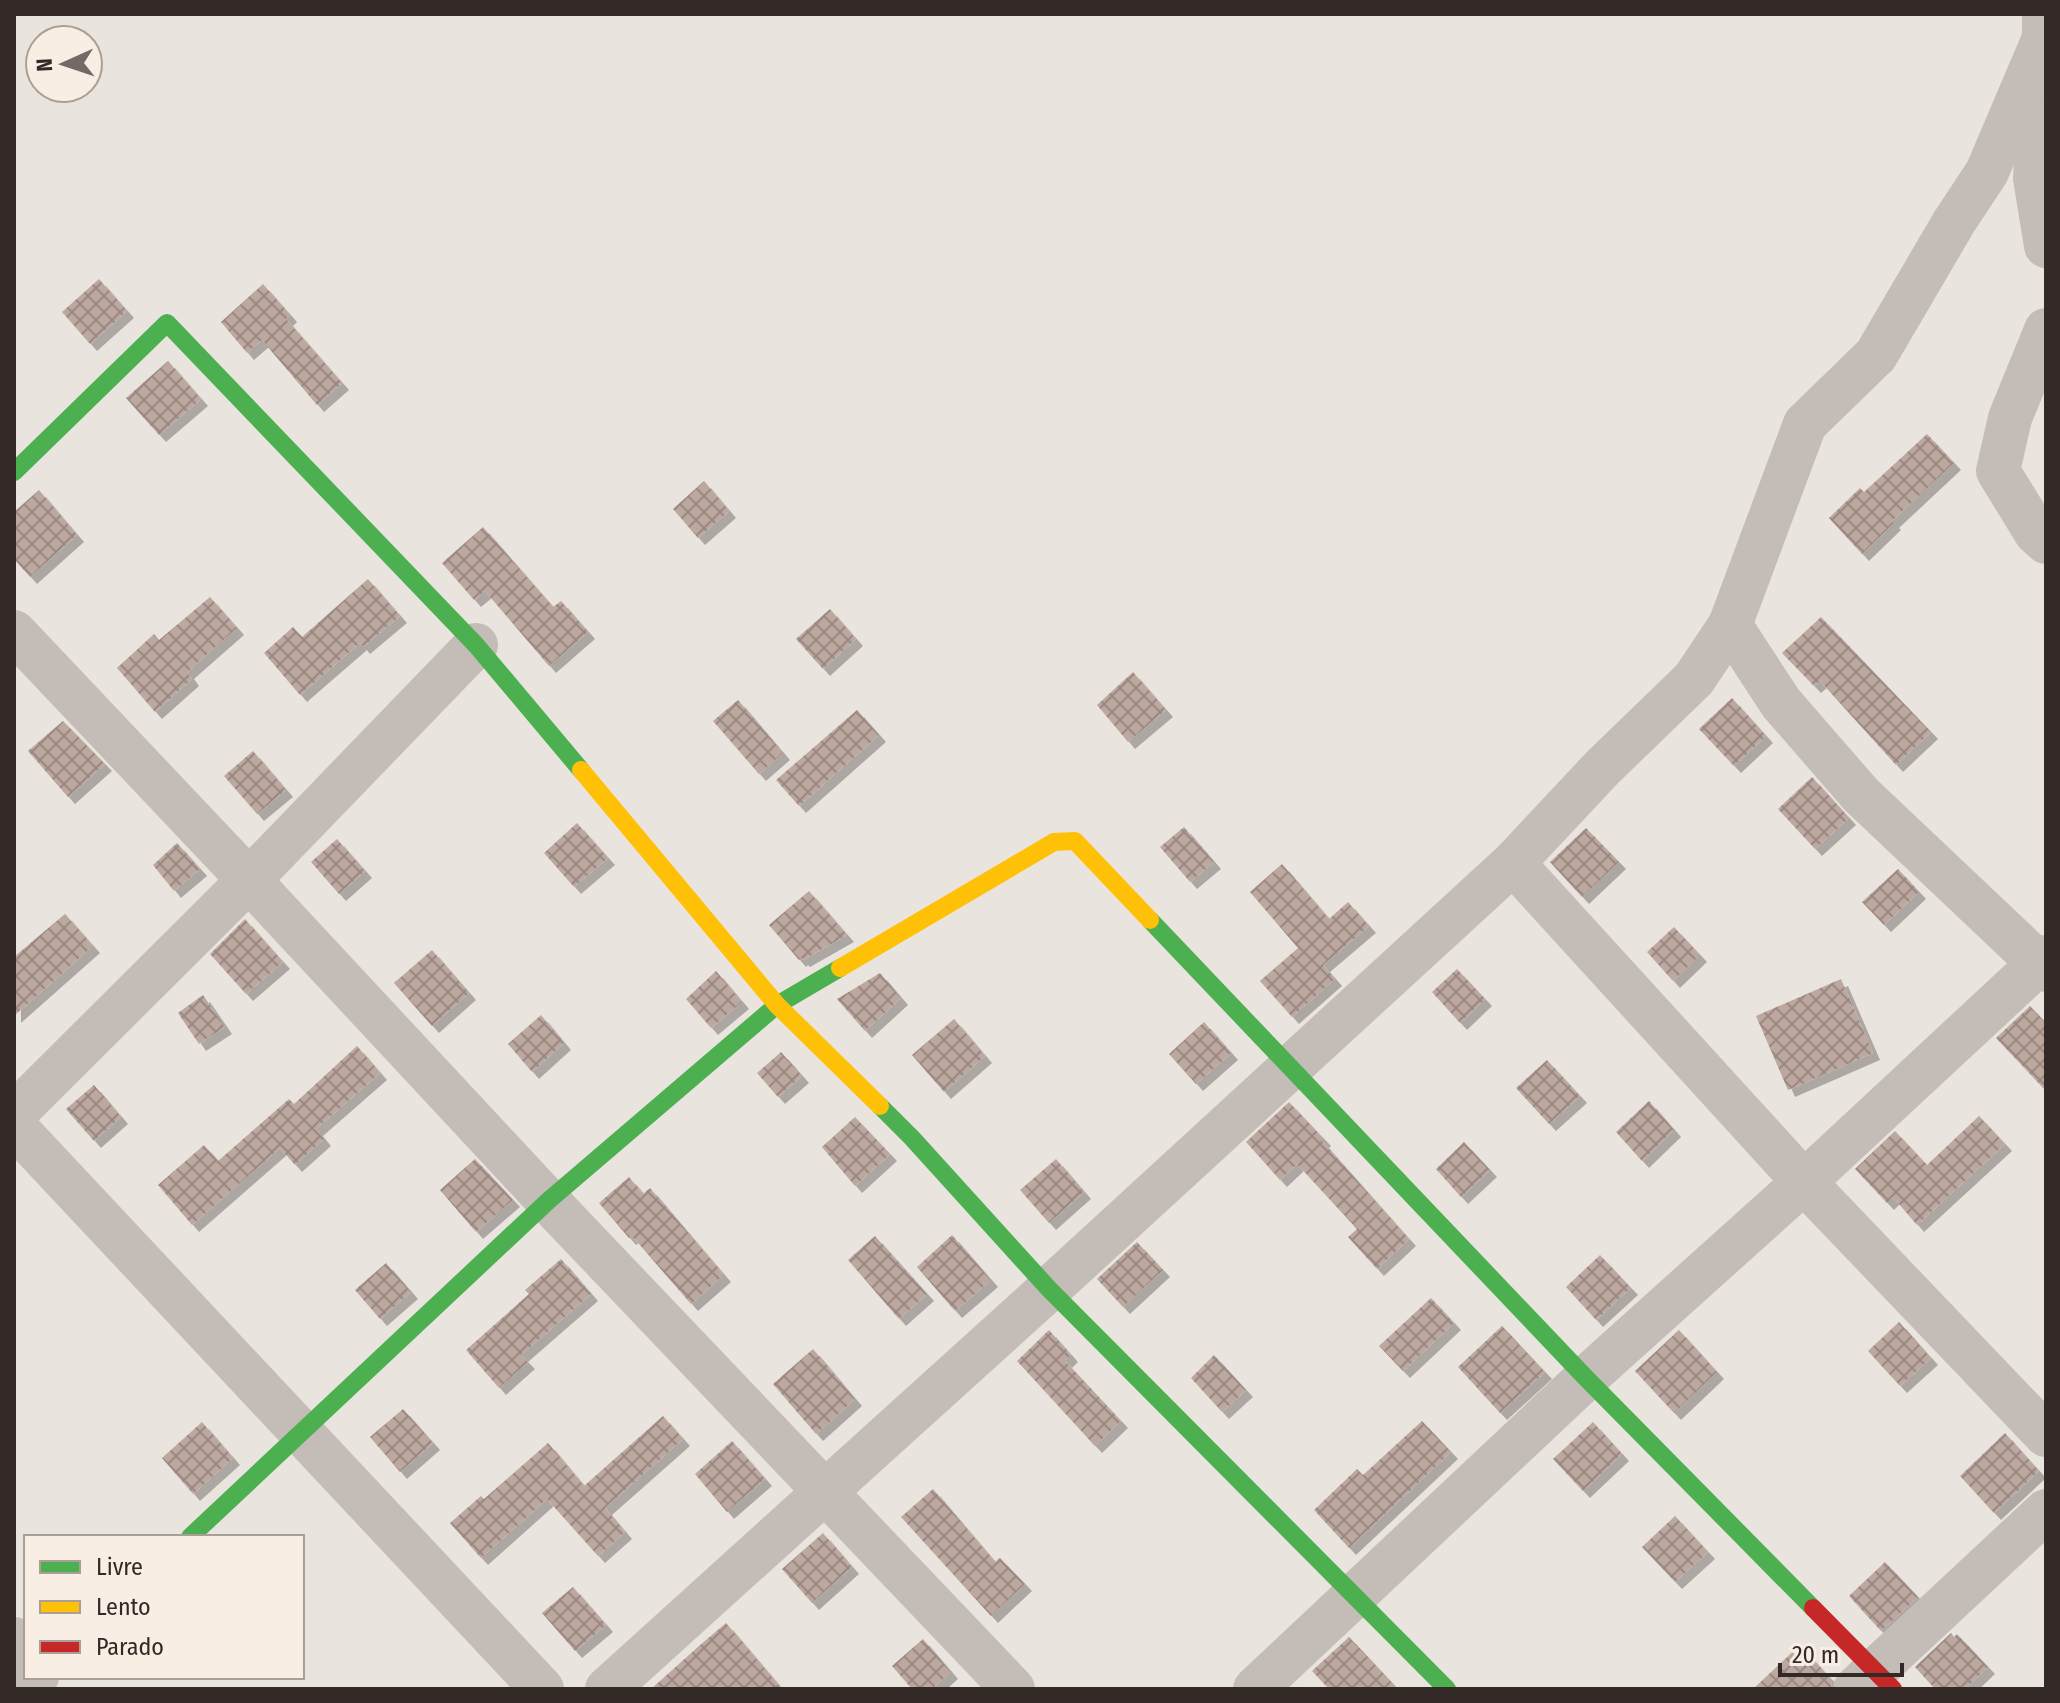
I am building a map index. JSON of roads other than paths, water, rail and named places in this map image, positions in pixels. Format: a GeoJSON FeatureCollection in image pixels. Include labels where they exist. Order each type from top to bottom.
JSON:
{"type":"FeatureCollection","features":[{"type":"Feature","properties":{"kind":"street"},"geometry":{"type":"LineString","coordinates":[[2045,31],[2035,178],[2046,246]]}},
{"type":"Feature","properties":{"kind":"street"},"geometry":{"type":"LineString","coordinates":[[607,1689],[1513,863],[1603,767],[1694,679],[1730,625],[1805,424],[1876,355],[1987,172],[2045,31]]}},
{"type":"Feature","properties":{"kind":"street"},"geometry":{"type":"LineString","coordinates":[[14,472],[167,323],[476,645],[777,1005],[912,1138],[1049,1289],[1447,1689]]}},
{"type":"Feature","properties":{"kind":"street"},"geometry":{"type":"LineString","coordinates":[[2046,330],[2010,418],[1998,471],[2036,533],[2046,542]]}},
{"type":"Feature","properties":{"kind":"street"},"geometry":{"type":"LineString","coordinates":[[1255,1689],[1586,1378],[2044,964],[1861,795],[1781,703],[1730,625]]}},
{"type":"Feature","properties":{"kind":"street"},"geometry":{"type":"LineString","coordinates":[[14,632],[823,1492],[1013,1689]]}},
{"type":"Feature","properties":{"kind":"street"},"geometry":{"type":"LineString","coordinates":[[14,1114],[249,880],[476,645]]}},
{"type":"Feature","properties":{"kind":"street"},"geometry":{"type":"LineString","coordinates":[[192,1535],[548,1201],[777,1005],[1054,842],[1075,841],[1875,1683],[2046,1511]]}},
{"type":"Feature","properties":{"kind":"street"},"geometry":{"type":"LineString","coordinates":[[1513,863],[1804,1182],[2046,1435]]}},
{"type":"Feature","properties":{"kind":"street"},"geometry":{"type":"LineString","coordinates":[[14,1126],[542,1689]]}}]}
